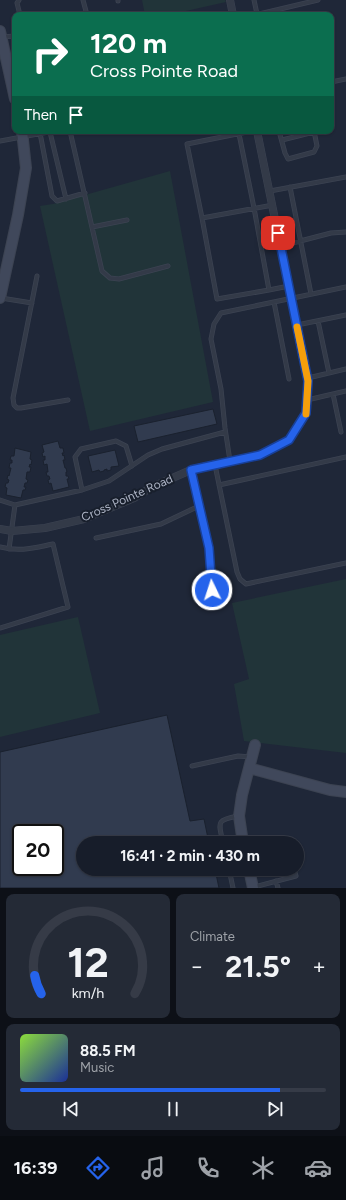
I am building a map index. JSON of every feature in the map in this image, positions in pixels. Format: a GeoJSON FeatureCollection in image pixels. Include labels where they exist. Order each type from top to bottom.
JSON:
{"type":"FeatureCollection","features":[{"type":"Feature","properties":{"kind":"main road"},"geometry":{"type":"LineString","coordinates":[[1,34],[12,85]]}},
{"type":"Feature","properties":{"kind":"main road"},"geometry":{"type":"LineString","coordinates":[[0,298],[3,271],[18,215],[26,168],[22,134]]}},
{"type":"Feature","properties":{"kind":"main road"},"geometry":{"type":"LineString","coordinates":[[242,836],[239,816],[242,795],[255,745]]}},
{"type":"Feature","properties":{"kind":"main road"},"geometry":{"type":"LineString","coordinates":[[249,768],[330,790],[346,792]]}},
{"type":"Feature","properties":{"kind":"main road"},"geometry":{"type":"LineString","coordinates":[[250,876],[253,888]]}},
{"type":"Feature","properties":{"kind":"street"},"geometry":{"type":"LineString","coordinates":[[230,0],[232,12]]}},
{"type":"Feature","properties":{"kind":"street","name":"Cross Pointe Road"},"geometry":{"type":"LineString","coordinates":[[0,529],[12,531],[45,528],[84,519],[134,498],[152,487],[191,470],[260,455],[289,440],[306,413],[308,378],[258,134]]}},
{"type":"Feature","properties":{"kind":"lane"},"geometry":{"type":"LineString","coordinates":[[19,0],[20,12]]}},
{"type":"Feature","properties":{"kind":"lane"},"geometry":{"type":"LineString","coordinates":[[83,0],[86,12]]}},
{"type":"Feature","properties":{"kind":"lane"},"geometry":{"type":"LineString","coordinates":[[254,0],[256,12]]}},
{"type":"Feature","properties":{"kind":"lane"},"geometry":{"type":"LineString","coordinates":[[268,12],[318,0]]}},
{"type":"Feature","properties":{"kind":"lane"},"geometry":{"type":"LineString","coordinates":[[1,34],[12,36]]}},
{"type":"Feature","properties":{"kind":"lane"},"geometry":{"type":"LineString","coordinates":[[334,81],[346,78]]}},
{"type":"Feature","properties":{"kind":"lane"},"geometry":{"type":"LineString","coordinates":[[0,141],[22,134],[40,134],[52,196],[57,201],[84,194]]}},
{"type":"Feature","properties":{"kind":"lane"},"geometry":{"type":"LineString","coordinates":[[53,134],[66,199]]}},
{"type":"Feature","properties":{"kind":"lane"},"geometry":{"type":"LineString","coordinates":[[71,134],[102,271],[110,278],[119,279],[168,266]]}},
{"type":"Feature","properties":{"kind":"lane"},"geometry":{"type":"LineString","coordinates":[[269,290],[239,134],[187,144],[217,299],[269,290],[289,286]]}},
{"type":"Feature","properties":{"kind":"lane"},"geometry":{"type":"LineString","coordinates":[[280,134],[288,159],[314,152],[317,146],[314,134]]}},
{"type":"Feature","properties":{"kind":"lane"},"geometry":{"type":"LineString","coordinates":[[282,140],[306,134]]}},
{"type":"Feature","properties":{"kind":"lane"},"geometry":{"type":"LineString","coordinates":[[270,191],[346,177]]}},
{"type":"Feature","properties":{"kind":"lane"},"geometry":{"type":"LineString","coordinates":[[290,187],[311,294]]}},
{"type":"Feature","properties":{"kind":"lane"},"geometry":{"type":"LineString","coordinates":[[202,218],[272,205]]}},
{"type":"Feature","properties":{"kind":"lane"},"geometry":{"type":"LineString","coordinates":[[92,227],[127,220]]}},
{"type":"Feature","properties":{"kind":"lane"},"geometry":{"type":"LineString","coordinates":[[281,246],[331,233],[346,232]]}},
{"type":"Feature","properties":{"kind":"lane"},"geometry":{"type":"LineString","coordinates":[[37,276],[13,398],[14,405],[17,408],[21,408],[68,400]]}},
{"type":"Feature","properties":{"kind":"lane"},"geometry":{"type":"LineString","coordinates":[[230,461],[225,432],[221,389],[211,338],[214,324],[221,313],[346,287]]}},
{"type":"Feature","properties":{"kind":"lane"},"geometry":{"type":"LineString","coordinates":[[0,298],[32,303]]}},
{"type":"Feature","properties":{"kind":"lane"},"geometry":{"type":"LineString","coordinates":[[274,302],[289,379]]}},
{"type":"Feature","properties":{"kind":"lane"},"geometry":{"type":"LineString","coordinates":[[297,325],[346,315]]}},
{"type":"Feature","properties":{"kind":"lane"},"geometry":{"type":"LineString","coordinates":[[318,321],[329,373]]}},
{"type":"Feature","properties":{"kind":"lane"},"geometry":{"type":"LineString","coordinates":[[308,378],[346,369]]}},
{"type":"Feature","properties":{"kind":"lane"},"geometry":{"type":"LineString","coordinates":[[307,400],[346,391]]}},
{"type":"Feature","properties":{"kind":"lane"},"geometry":{"type":"LineString","coordinates":[[333,394],[341,432]]}},
{"type":"Feature","properties":{"kind":"lane"},"geometry":{"type":"LineString","coordinates":[[0,500],[15,505],[82,490],[109,481],[148,455],[162,449],[225,432]]}},
{"type":"Feature","properties":{"kind":"lane"},"geometry":{"type":"LineString","coordinates":[[82,490],[75,457],[81,450],[116,441],[126,446],[132,466]]}},
{"type":"Feature","properties":{"kind":"lane"},"geometry":{"type":"LineString","coordinates":[[219,485],[346,456]]}},
{"type":"Feature","properties":{"kind":"lane"},"geometry":{"type":"LineString","coordinates":[[215,465],[237,572],[240,580],[246,584],[346,563]]}},
{"type":"Feature","properties":{"kind":"lane"},"geometry":{"type":"LineString","coordinates":[[191,470],[209,548],[212,590]]}},
{"type":"Feature","properties":{"kind":"lane"},"geometry":{"type":"LineString","coordinates":[[9,549],[15,505]]}},
{"type":"Feature","properties":{"kind":"lane"},"geometry":{"type":"LineString","coordinates":[[96,538],[161,524],[199,506]]}},
{"type":"Feature","properties":{"kind":"lane"},"geometry":{"type":"LineString","coordinates":[[0,547],[23,550],[53,544],[68,607],[0,628]]}},
{"type":"Feature","properties":{"kind":"lane"},"geometry":{"type":"LineString","coordinates":[[192,766],[238,756],[252,757]]}},
{"type":"Feature","properties":{"kind":"lane"},"geometry":{"type":"LineString","coordinates":[[221,836],[219,825],[221,821],[226,818],[239,816]]}},
{"type":"Feature","properties":{"kind":"lane"},"geometry":{"type":"LineString","coordinates":[[230,876],[233,888]]}},
{"type":"Feature","properties":{"kind":"lane"},"geometry":{"type":"LineString","coordinates":[[253,888],[296,876]]}},
{"type":"Feature","properties":{"kind":"lane"},"geometry":{"type":"LineString","coordinates":[[276,881],[278,888]]}},
{"type":"Feature","properties":{"kind":"green space"},"geometry":{"type":"Polygon","coordinates":[[[142,0],[225,0],[226,2],[181,12],[144,12],[142,0]]]}},
{"type":"Feature","properties":{"kind":"green space"},"geometry":{"type":"Polygon","coordinates":[[[170,171],[213,402],[90,431],[40,206],[53,204],[170,171]]]}},
{"type":"Feature","properties":{"kind":"green space"},"geometry":{"type":"Polygon","coordinates":[[[346,579],[346,753],[244,741],[234,684],[249,679],[232,603],[346,579]]]}},
{"type":"Feature","properties":{"kind":"green space"},"geometry":{"type":"Polygon","coordinates":[[[78,617],[100,713],[0,737],[0,635],[78,617]]]}},
{"type":"Feature","properties":{"kind":"building"},"geometry":{"type":"Polygon","coordinates":[[[213,409],[217,424],[138,442],[134,426],[213,409]]]}},
{"type":"Feature","properties":{"kind":"building"},"geometry":{"type":"Polygon","coordinates":[[[58,441],[60,448],[63,448],[64,453],[62,453],[65,460],[63,460],[67,472],[66,476],[68,476],[69,479],[67,479],[69,487],[53,491],[51,483],[49,484],[49,476],[47,476],[46,472],[48,472],[47,464],[44,465],[43,460],[45,460],[45,456],[43,457],[42,453],[44,452],[42,445],[58,441]]]}},
{"type":"Feature","properties":{"kind":"building"},"geometry":{"type":"Polygon","coordinates":[[[15,448],[31,452],[30,459],[32,460],[29,467],[31,467],[30,472],[27,472],[26,479],[28,480],[24,487],[26,487],[25,490],[23,490],[21,498],[6,495],[7,488],[5,487],[9,480],[7,479],[11,468],[9,468],[10,463],[12,463],[12,460],[10,460],[11,456],[14,456],[15,448]]]}},
{"type":"Feature","properties":{"kind":"building"},"geometry":{"type":"Polygon","coordinates":[[[115,450],[119,466],[111,467],[111,470],[107,471],[107,469],[100,472],[99,470],[92,472],[88,456],[115,450]]]}},
{"type":"Feature","properties":{"kind":"building"},"geometry":{"type":"Polygon","coordinates":[[[167,715],[190,821],[204,819],[208,836],[76,836],[76,876],[216,876],[219,888],[0,888],[0,752],[167,715]]]}},
{"type":"Feature","properties":{"kind":"slow traffic"},"geometry":{"type":"LineString","coordinates":[[297,327],[308,381],[306,414]]}},
{"type":"Feature","properties":{"kind":"route"},"geometry":{"type":"LineString","coordinates":[[212,590],[209,548],[191,470],[260,455],[289,440],[306,413],[308,381],[278,233]]}}]}
